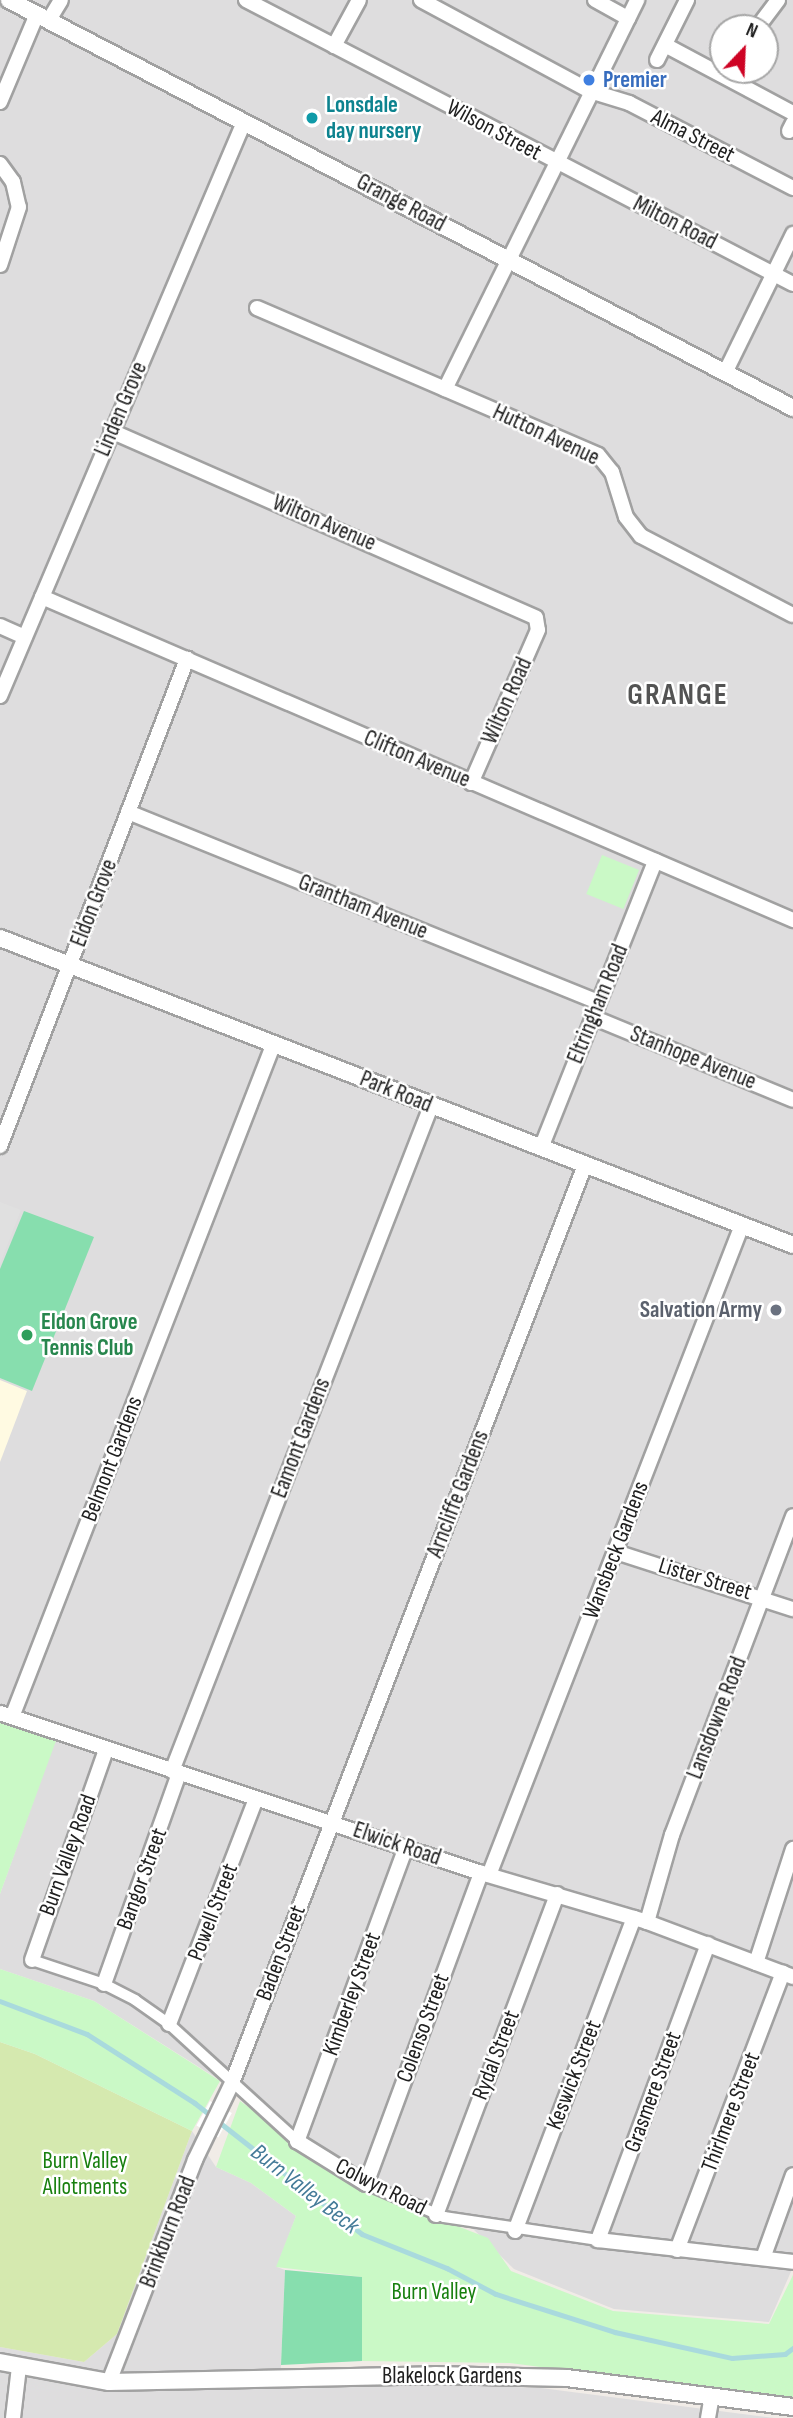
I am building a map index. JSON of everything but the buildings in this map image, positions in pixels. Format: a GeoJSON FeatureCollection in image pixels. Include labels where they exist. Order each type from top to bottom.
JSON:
{"type":"FeatureCollection","features":[{"type":"Feature","properties":{"kind":"street","name":"Grange Road"},"geometry":{"type":"LineString","coordinates":[[9,0],[793,408]]}},
{"type":"Feature","properties":{"kind":"street"},"geometry":{"type":"LineString","coordinates":[[0,102],[43,17],[61,0]]}},
{"type":"Feature","properties":{"kind":"street","name":"Wilson Street"},"geometry":{"type":"LineString","coordinates":[[246,0],[556,163]]}},
{"type":"Feature","properties":{"kind":"street"},"geometry":{"type":"LineString","coordinates":[[334,46],[359,0]]}},
{"type":"Feature","properties":{"kind":"street","name":"Alma Street"},"geometry":{"type":"LineString","coordinates":[[421,0],[590,91],[629,103],[793,188]]}},
{"type":"Feature","properties":{"kind":"street"},"geometry":{"type":"LineString","coordinates":[[595,0],[628,18]]}},
{"type":"Feature","properties":{"kind":"street"},"geometry":{"type":"LineString","coordinates":[[445,389],[637,0]]}},
{"type":"Feature","properties":{"kind":"street"},"geometry":{"type":"LineString","coordinates":[[657,60],[687,0]]}},
{"type":"Feature","properties":{"kind":"street"},"geometry":{"type":"LineString","coordinates":[[665,45],[709,64]]}},
{"type":"Feature","properties":{"kind":"street"},"geometry":{"type":"LineString","coordinates":[[748,84],[793,113]]}},
{"type":"Feature","properties":{"kind":"street","name":"Linden Grove"},"geometry":{"type":"LineString","coordinates":[[0,696],[244,122]]}},
{"type":"Feature","properties":{"kind":"street","name":"Milton Road"},"geometry":{"type":"LineString","coordinates":[[556,163],[793,284]]}},
{"type":"Feature","properties":{"kind":"street"},"geometry":{"type":"LineString","coordinates":[[0,164],[13,182],[19,207],[0,265]]}},
{"type":"Feature","properties":{"kind":"street"},"geometry":{"type":"LineString","coordinates":[[725,373],[793,234]]}},
{"type":"Feature","properties":{"kind":"street","name":"Hutton Avenue"},"geometry":{"type":"LineString","coordinates":[[257,308],[598,455],[612,472],[626,517],[641,536],[793,615]]}},
{"type":"Feature","properties":{"kind":"street","name":"Wilton Avenue"},"geometry":{"type":"LineString","coordinates":[[111,431],[536,618]]}},
{"type":"Feature","properties":{"kind":"street","name":"Clifton Avenue"},"geometry":{"type":"LineString","coordinates":[[42,597],[793,920]]}},
{"type":"Feature","properties":{"kind":"street","name":"Wilton Road"},"geometry":{"type":"LineString","coordinates":[[471,783],[538,631],[536,618]]}},
{"type":"Feature","properties":{"kind":"street"},"geometry":{"type":"LineString","coordinates":[[0,626],[25,637]]}},
{"type":"Feature","properties":{"kind":"street","name":"Eldon Grove"},"geometry":{"type":"LineString","coordinates":[[0,1146],[187,659]]}},
{"type":"Feature","properties":{"kind":"street","name":"Grantham Avenue"},"geometry":{"type":"LineString","coordinates":[[128,812],[598,1002]]}},
{"type":"Feature","properties":{"kind":"street","name":"Eltringham Road"},"geometry":{"type":"LineString","coordinates":[[541,1148],[656,861]]}},
{"type":"Feature","properties":{"kind":"street","name":"Park Road"},"geometry":{"type":"LineString","coordinates":[[0,938],[793,1245]]}},
{"type":"Feature","properties":{"kind":"street","name":"Stanhope Avenue"},"geometry":{"type":"LineString","coordinates":[[592,1017],[793,1100]]}},
{"type":"Feature","properties":{"kind":"street","name":"Belmont Gardens"},"geometry":{"type":"LineString","coordinates":[[6,1715],[274,1043]]}},
{"type":"Feature","properties":{"kind":"street","name":"Eamont Gardens"},"geometry":{"type":"LineString","coordinates":[[176,1772],[431,1105]]}},
{"type":"Feature","properties":{"kind":"street","name":"Arncliffe Gardens"},"geometry":{"type":"LineString","coordinates":[[331,1823],[585,1165]]}},
{"type":"Feature","properties":{"kind":"street","name":"Wansbeck Gardens"},"geometry":{"type":"LineString","coordinates":[[485,1874],[616,1552],[742,1225]]}},
{"type":"Feature","properties":{"kind":"street","name":"Lansdowne Road"},"geometry":{"type":"LineString","coordinates":[[640,1920],[793,1516]]}},
{"type":"Feature","properties":{"kind":"street","name":"Lister Street"},"geometry":{"type":"LineString","coordinates":[[616,1552],[793,1609]]}},
{"type":"Feature","properties":{"kind":"street","name":"Elwick Road"},"geometry":{"type":"LineString","coordinates":[[6,1715],[485,1874],[640,1920],[788,1975]]}},
{"type":"Feature","properties":{"kind":"street","name":"Burn Valley Road"},"geometry":{"type":"LineString","coordinates":[[32,1960],[106,1750]]}},
{"type":"Feature","properties":{"kind":"street","name":"Bangor Street"},"geometry":{"type":"LineString","coordinates":[[104,1984],[176,1772]]}},
{"type":"Feature","properties":{"kind":"street","name":"Powell Street"},"geometry":{"type":"LineString","coordinates":[[169,2024],[256,1799]]}},
{"type":"Feature","properties":{"kind":"street","name":"Baden Street"},"geometry":{"type":"LineString","coordinates":[[232,2083],[331,1823]]}},
{"type":"Feature","properties":{"kind":"street","name":"Kimberley Street"},"geometry":{"type":"LineString","coordinates":[[297,2141],[406,1847]]}},
{"type":"Feature","properties":{"kind":"street"},"geometry":{"type":"LineString","coordinates":[[756,1963],[793,1849]]}},
{"type":"Feature","properties":{"kind":"street","name":"Colenso Street"},"geometry":{"type":"LineString","coordinates":[[366,2184],[485,1874]]}},
{"type":"Feature","properties":{"kind":"street","name":"Rydal Street"},"geometry":{"type":"LineString","coordinates":[[436,2215],[557,1894]]}},
{"type":"Feature","properties":{"kind":"street","name":"Keswick Street"},"geometry":{"type":"LineString","coordinates":[[515,2231],[640,1920]]}},
{"type":"Feature","properties":{"kind":"street","name":"Grasmere Street"},"geometry":{"type":"LineString","coordinates":[[598,2240],[709,1944]]}},
{"type":"Feature","properties":{"kind":"street","name":"Colwyn Road"},"geometry":{"type":"LineString","coordinates":[[32,1960],[104,1984],[169,2024],[297,2141],[366,2184],[436,2215],[515,2231],[793,2262]]}},
{"type":"Feature","properties":{"kind":"street","name":"Thirlmere Street"},"geometry":{"type":"LineString","coordinates":[[677,2250],[788,1975]]}},
{"type":"Feature","properties":{"kind":"street","name":"Brinkburn Road"},"geometry":{"type":"LineString","coordinates":[[109,2382],[208,2132],[232,2083]]}},
{"type":"Feature","properties":{"kind":"street"},"geometry":{"type":"LineString","coordinates":[[763,2258],[793,2175]]}},
{"type":"Feature","properties":{"kind":"street","name":"Blakelock Gardens"},"geometry":{"type":"LineString","coordinates":[[0,2362],[109,2382],[485,2376],[568,2378],[793,2407]]}},
{"type":"Feature","properties":{"kind":"street"},"geometry":{"type":"LineString","coordinates":[[12,2418],[19,2367]]}},
{"type":"Feature","properties":{"kind":"street"},"geometry":{"type":"LineString","coordinates":[[708,2418],[712,2396]]}},
{"type":"Feature","properties":{"kind":"shaded area"},"geometry":{"type":"Polygon","coordinates":[[[0,0],[793,0],[793,2267],[769,2322],[614,2309],[514,2269],[472,2228],[365,2189],[229,2086],[94,2001],[0,1969],[0,1894],[56,1738],[0,1722],[0,0]]]}},
{"type":"Feature","properties":{"kind":"shaded area"},"geometry":{"type":"Polygon","coordinates":[[[0,1202],[21,1210],[0,1264],[0,1202]]]}},
{"type":"Feature","properties":{"kind":"shaded area"},"geometry":{"type":"Polygon","coordinates":[[[0,1380],[27,1391],[0,1462],[0,1380]]]}},
{"type":"Feature","properties":{"kind":"shaded area"},"geometry":{"type":"Polygon","coordinates":[[[192,2131],[216,2167],[251,2183],[296,2216],[277,2267],[285,2270],[280,2388],[445,2384],[541,2388],[774,2418],[0,2418],[0,2347],[84,2362],[117,2334],[192,2131]]]}},
{"type":"Feature","properties":{"kind":"green space"},"geometry":{"type":"Polygon","coordinates":[[[602,855],[639,870],[623,909],[586,894],[602,855]]]}},
{"type":"Feature","properties":{"kind":"green space","name":"Eldon Grove Tennis Club"},"geometry":{"type":"Polygon","coordinates":[[[24,1211],[94,1237],[32,1391],[0,1378],[0,1269],[24,1211]]]}},
{"type":"Feature","properties":{"kind":"green space"},"geometry":{"type":"Polygon","coordinates":[[[0,1722],[57,1738],[0,1894],[0,1722]]]}},
{"type":"Feature","properties":{"kind":"green space"},"geometry":{"type":"Polygon","coordinates":[[[0,1969],[94,2001],[220,2081],[192,2131],[35,2054],[0,2042],[0,1969]]]}},
{"type":"Feature","properties":{"kind":"green space","name":"Burn Valley Allotments"},"geometry":{"type":"Polygon","coordinates":[[[0,2042],[35,2054],[192,2131],[117,2334],[84,2362],[0,2347],[0,2042]]]}},
{"type":"Feature","properties":{"kind":"green space","name":"Burn Valley"},"geometry":{"type":"Polygon","coordinates":[[[240,2101],[362,2189],[488,2238],[511,2271],[613,2311],[769,2324],[793,2275],[793,2400],[510,2363],[362,2361],[362,2277],[276,2267],[296,2216],[251,2183],[216,2167],[240,2101]]]}},
{"type":"Feature","properties":{"kind":"green space"},"geometry":{"type":"Polygon","coordinates":[[[285,2270],[362,2277],[362,2361],[281,2365],[285,2270]]]}},
{"type":"Feature","properties":{"kind":"pier"},"geometry":{"type":"Polygon","coordinates":[[[210,2101],[232,2113],[218,2138],[196,2125],[210,2101]]]}},
{"type":"Feature","properties":{"kind":"waterway","name":"Burn Valley Beck"},"geometry":{"type":"LineString","coordinates":[[0,2001],[87,2034],[195,2103],[362,2234],[447,2268],[496,2294],[615,2332],[732,2358],[785,2354],[793,2348]]}},
{"type":"Feature","properties":{"kind":"place","name":"Premier"},"geometry":{"type":"Point","coordinates":[589,80]}},
{"type":"Feature","properties":{"kind":"place","name":"Lonsdale day nursery"},"geometry":{"type":"Point","coordinates":[312,118]}},
{"type":"Feature","properties":{"kind":"place","name":"Salvation Army"},"geometry":{"type":"Point","coordinates":[776,1310]}},
{"type":"Feature","properties":{"kind":"place","name":"Eldon Grove Tennis Club"},"geometry":{"type":"Point","coordinates":[27,1335]}},
{"type":"Feature","properties":{"kind":"district","name":"GRANGE"},"geometry":{"type":"Point","coordinates":[678,695]}}]}
